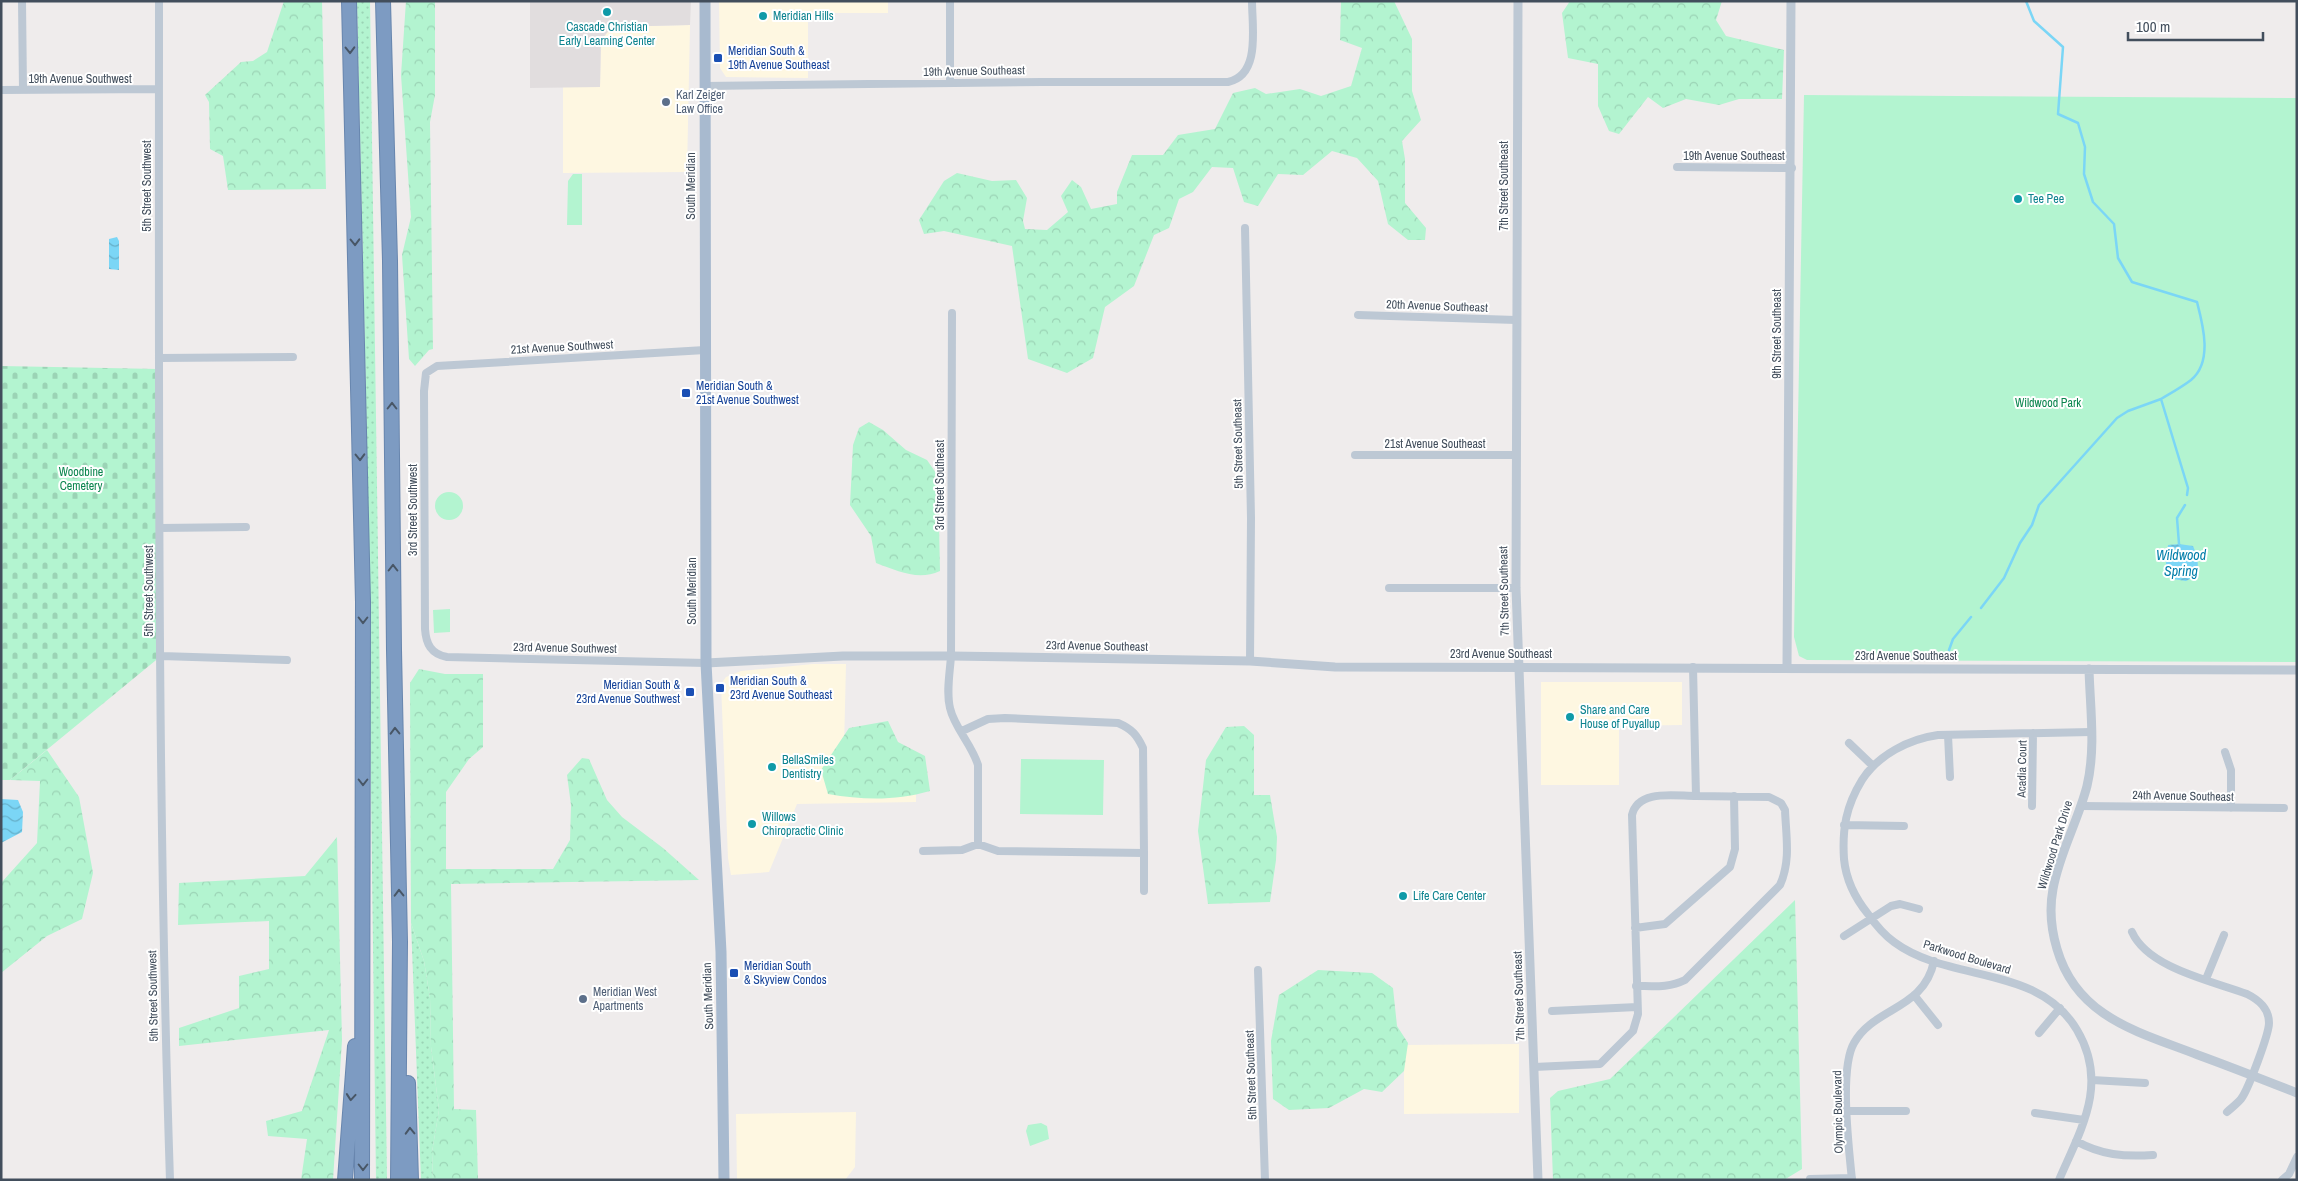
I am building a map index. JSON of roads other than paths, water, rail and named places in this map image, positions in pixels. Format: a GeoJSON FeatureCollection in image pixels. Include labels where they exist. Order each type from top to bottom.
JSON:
{"type":"FeatureCollection","features":[{"type":"Feature","properties":{"kind":"highway"},"geometry":{"type":"LineString","coordinates":[[349,1],[363,602],[364,943],[362,1180]]}},
{"type":"Feature","properties":{"kind":"highway"},"geometry":{"type":"LineString","coordinates":[[383,1],[390,261],[394,650],[400,942],[411,1180]]}},
{"type":"Feature","properties":{"kind":"highway"},"geometry":{"type":"LineString","coordinates":[[398,1180],[400,942]]}},
{"type":"Feature","properties":{"kind":"highway"},"geometry":{"type":"LineString","coordinates":[[345,1180],[364,943]]}},
{"type":"Feature","properties":{"kind":"main road","name":"South Meridian"},"geometry":{"type":"LineString","coordinates":[[705,1],[706,663],[721,952],[724,1180]]}},
{"type":"Feature","properties":{"kind":"street"},"geometry":{"type":"LineString","coordinates":[[22,1],[22,90]]}},
{"type":"Feature","properties":{"kind":"street","name":"5th Street Southwest"},"geometry":{"type":"LineString","coordinates":[[159,1],[161,656],[165,1020],[170,1180]]}},
{"type":"Feature","properties":{"kind":"street"},"geometry":{"type":"LineString","coordinates":[[950,1],[950,83]]}},
{"type":"Feature","properties":{"kind":"street","name":"19th Avenue Southeast"},"geometry":{"type":"LineString","coordinates":[[705,86],[950,83],[1216,83],[1237,80],[1246,71],[1251,58],[1252,1]]}},
{"type":"Feature","properties":{"kind":"street","name":"7th Street Southeast"},"geometry":{"type":"LineString","coordinates":[[1518,1],[1516,588],[1538,1180]]}},
{"type":"Feature","properties":{"kind":"street","name":"9th Street Southeast"},"geometry":{"type":"LineString","coordinates":[[1787,668],[1792,168],[1791,1]]}},
{"type":"Feature","properties":{"kind":"street","name":"19th Avenue Southwest"},"geometry":{"type":"LineString","coordinates":[[1,90],[159,90]]}},
{"type":"Feature","properties":{"kind":"street","name":"19th Avenue Southeast"},"geometry":{"type":"LineString","coordinates":[[1677,167],[1792,168]]}},
{"type":"Feature","properties":{"kind":"street","name":"5th Street Southeast"},"geometry":{"type":"LineString","coordinates":[[1245,228],[1251,518],[1250,661]]}},
{"type":"Feature","properties":{"kind":"street","name":"3rd Street Southeast"},"geometry":{"type":"LineString","coordinates":[[952,313],[950,708],[978,765],[978,844]]}},
{"type":"Feature","properties":{"kind":"street","name":"20th Avenue Southeast"},"geometry":{"type":"LineString","coordinates":[[1358,314],[1516,320]]}},
{"type":"Feature","properties":{"kind":"street","name":"21st Avenue Southwest"},"geometry":{"type":"LineString","coordinates":[[425,376],[430,368],[444,365],[705,350]]}},
{"type":"Feature","properties":{"kind":"street"},"geometry":{"type":"LineString","coordinates":[[160,358],[293,357]]}},
{"type":"Feature","properties":{"kind":"street","name":"3rd Street Southwest"},"geometry":{"type":"LineString","coordinates":[[425,376],[424,618],[428,644]]}},
{"type":"Feature","properties":{"kind":"street","name":"21st Avenue Southeast"},"geometry":{"type":"LineString","coordinates":[[1355,455],[1515,456]]}},
{"type":"Feature","properties":{"kind":"street"},"geometry":{"type":"LineString","coordinates":[[160,528],[246,527]]}},
{"type":"Feature","properties":{"kind":"street"},"geometry":{"type":"LineString","coordinates":[[1389,588],[1516,588]]}},
{"type":"Feature","properties":{"kind":"street","name":"23rd Avenue Southwest"},"geometry":{"type":"LineString","coordinates":[[428,644],[435,653],[447,657],[706,663]]}},
{"type":"Feature","properties":{"kind":"street"},"geometry":{"type":"LineString","coordinates":[[161,656],[287,660]]}},
{"type":"Feature","properties":{"kind":"street","name":"23rd Avenue Southeast"},"geometry":{"type":"LineString","coordinates":[[706,663],[843,656],[951,656],[1250,661],[1335,667],[2297,670]]}},
{"type":"Feature","properties":{"kind":"street"},"geometry":{"type":"LineString","coordinates":[[1693,667],[1696,796]]}},
{"type":"Feature","properties":{"kind":"street","name":"Wildwood Park Drive"},"geometry":{"type":"LineString","coordinates":[[2089,669],[2091,732],[2089,770],[2081,806],[2055,880],[2051,908],[2052,928],[2060,961],[2073,984],[2094,1008],[2119,1023],[2145,1035],[2297,1093]]}},
{"type":"Feature","properties":{"kind":"street"},"geometry":{"type":"LineString","coordinates":[[962,731],[988,719],[1005,718],[1118,723],[1131,729],[1138,736],[1143,748],[1144,892]]}},
{"type":"Feature","properties":{"kind":"street","name":"Parkwood Boulevard"},"geometry":{"type":"LineString","coordinates":[[2059,1180],[2091,1100],[2092,1080],[2083,1041],[2077,1030],[2060,1008],[2036,991],[2021,985],[1934,962],[1894,942],[1871,919],[1852,890],[1847,878],[1844,855],[1844,825],[1850,800],[1873,766],[1905,744],[1927,737],[1948,735],[2091,732]]}},
{"type":"Feature","properties":{"kind":"street","name":"Acadia Court"},"geometry":{"type":"LineString","coordinates":[[2032,806],[2033,733]]}},
{"type":"Feature","properties":{"kind":"street"},"geometry":{"type":"LineString","coordinates":[[1948,735],[1950,777]]}},
{"type":"Feature","properties":{"kind":"street"},"geometry":{"type":"LineString","coordinates":[[1849,743],[1873,766]]}},
{"type":"Feature","properties":{"kind":"street"},"geometry":{"type":"LineString","coordinates":[[2224,752],[2232,770],[2232,808]]}},
{"type":"Feature","properties":{"kind":"street"},"geometry":{"type":"LineString","coordinates":[[1534,1067],[1600,1064],[1632,1032],[1638,1014],[1637,1008],[1636,986],[1634,928],[1632,815],[1634,805],[1646,798],[1696,796],[1769,797],[1782,803],[1785,810],[1787,860],[1785,874],[1780,885],[1684,980],[1664,987],[1636,986]]}},
{"type":"Feature","properties":{"kind":"street"},"geometry":{"type":"LineString","coordinates":[[1634,928],[1665,924],[1730,867],[1735,849],[1734,796]]}},
{"type":"Feature","properties":{"kind":"street","name":"24th Avenue Southeast"},"geometry":{"type":"LineString","coordinates":[[2081,806],[2284,808]]}},
{"type":"Feature","properties":{"kind":"street"},"geometry":{"type":"LineString","coordinates":[[1844,825],[1904,826]]}},
{"type":"Feature","properties":{"kind":"street"},"geometry":{"type":"LineString","coordinates":[[923,851],[962,850],[978,844],[998,851],[1144,853]]}},
{"type":"Feature","properties":{"kind":"street"},"geometry":{"type":"LineString","coordinates":[[1844,936],[1895,905],[1919,909]]}},
{"type":"Feature","properties":{"kind":"street"},"geometry":{"type":"LineString","coordinates":[[2132,932],[2142,948],[2155,958],[2255,998],[2266,1010],[2269,1025],[2242,1098],[2226,1112]]}},
{"type":"Feature","properties":{"kind":"street"},"geometry":{"type":"LineString","coordinates":[[2206,979],[2224,935]]}},
{"type":"Feature","properties":{"kind":"street","name":"Olympic Boulevard"},"geometry":{"type":"LineString","coordinates":[[1852,1179],[1847,1076],[1853,1044],[1866,1028],[1907,1003],[1914,996],[1928,980],[1934,962]]}},
{"type":"Feature","properties":{"kind":"street","name":"5th Street Southeast"},"geometry":{"type":"LineString","coordinates":[[1258,970],[1265,1180]]}},
{"type":"Feature","properties":{"kind":"street"},"geometry":{"type":"LineString","coordinates":[[1914,996],[1938,1026]]}},
{"type":"Feature","properties":{"kind":"street"},"geometry":{"type":"LineString","coordinates":[[1552,1011],[1637,1008]]}},
{"type":"Feature","properties":{"kind":"street"},"geometry":{"type":"LineString","coordinates":[[2039,1033],[2060,1008]]}},
{"type":"Feature","properties":{"kind":"street"},"geometry":{"type":"LineString","coordinates":[[2092,1080],[2145,1082]]}},
{"type":"Feature","properties":{"kind":"street"},"geometry":{"type":"LineString","coordinates":[[1848,1111],[1906,1111]]}},
{"type":"Feature","properties":{"kind":"street"},"geometry":{"type":"LineString","coordinates":[[2036,1113],[2084,1120]]}},
{"type":"Feature","properties":{"kind":"street"},"geometry":{"type":"LineString","coordinates":[[2076,1140],[2107,1154],[2153,1156]]}},
{"type":"Feature","properties":{"kind":"street"},"geometry":{"type":"LineString","coordinates":[[2282,1180],[2289,1174],[2297,1158]]}},
{"type":"Feature","properties":{"kind":"street"},"geometry":{"type":"LineString","coordinates":[[1810,1179],[1852,1179]]}},
{"type":"Feature","properties":{"kind":"water"},"geometry":{"type":"Polygon","coordinates":[[[117,237],[119,241],[119,270],[109,269],[109,239],[117,237]]]}},
{"type":"Feature","properties":{"kind":"water","name":"Wildwood Spring"},"geometry":{"type":"Polygon","coordinates":[[[2168,545],[2193,546],[2198,561],[2195,574],[2186,581],[2173,579],[2165,572],[2168,545]]]}},
{"type":"Feature","properties":{"kind":"water"},"geometry":{"type":"Polygon","coordinates":[[[1,799],[18,800],[23,812],[22,832],[1,843],[1,799]]]}},
{"type":"Feature","properties":{"kind":"waterway"},"geometry":{"type":"LineString","coordinates":[[2026,1],[2034,21],[2063,47],[2058,114],[2078,123],[2085,147],[2084,174],[2093,202],[2114,224],[2118,258],[2132,282],[2197,302],[2204,332],[2202,363],[2198,372],[2191,380],[2161,399],[2188,488],[2187,495]]}},
{"type":"Feature","properties":{"kind":"waterway"},"geometry":{"type":"LineString","coordinates":[[1981,608],[2004,578],[2020,543],[2032,525],[2039,505],[2117,418],[2128,411],[2161,399]]}},
{"type":"Feature","properties":{"kind":"waterway"},"geometry":{"type":"LineString","coordinates":[[2179,544],[2177,518],[2185,505]]}},
{"type":"Feature","properties":{"kind":"waterway"},"geometry":{"type":"LineString","coordinates":[[1949,650],[1953,639],[1971,617]]}},
{"type":"Feature","properties":{"kind":"place","name":"Cascade Christian Early Learning Center"},"geometry":{"type":"Point","coordinates":[607,12]}},
{"type":"Feature","properties":{"kind":"place","name":"Meridian Hills"},"geometry":{"type":"Point","coordinates":[763,16]}},
{"type":"Feature","properties":{"kind":"place","name":"Meridian South & 19th Avenue Southeast"},"geometry":{"type":"Point","coordinates":[718,58]}},
{"type":"Feature","properties":{"kind":"place","name":"Karl Zeiger Law Office"},"geometry":{"type":"Point","coordinates":[666,102]}},
{"type":"Feature","properties":{"kind":"place","name":"Tee Pee"},"geometry":{"type":"Point","coordinates":[2018,199]}},
{"type":"Feature","properties":{"kind":"place","name":"Meridian South & 21st Avenue Southwest"},"geometry":{"type":"Point","coordinates":[686,393]}},
{"type":"Feature","properties":{"kind":"place","name":"Meridian South & 23rd Avenue Southeast"},"geometry":{"type":"Point","coordinates":[720,688]}},
{"type":"Feature","properties":{"kind":"place","name":"Meridian South & 23rd Avenue Southwest"},"geometry":{"type":"Point","coordinates":[690,692]}},
{"type":"Feature","properties":{"kind":"place","name":"Share and Care House of Puyallup"},"geometry":{"type":"Point","coordinates":[1570,717]}},
{"type":"Feature","properties":{"kind":"place","name":"BellaSmiles Dentistry"},"geometry":{"type":"Point","coordinates":[772,767]}},
{"type":"Feature","properties":{"kind":"place","name":"Willows Chiropractic Clinic"},"geometry":{"type":"Point","coordinates":[752,824]}},
{"type":"Feature","properties":{"kind":"place","name":"Life Care Center"},"geometry":{"type":"Point","coordinates":[1403,896]}},
{"type":"Feature","properties":{"kind":"place","name":"Meridian South & Skyview Condos"},"geometry":{"type":"Point","coordinates":[734,973]}},
{"type":"Feature","properties":{"kind":"place","name":"Meridian West Apartments"},"geometry":{"type":"Point","coordinates":[583,999]}},
{"type":"Feature","properties":{"kind":"park label","name":"Wildwood Park"},"geometry":{"type":"Point","coordinates":[2048,403]}},
{"type":"Feature","properties":{"kind":"park label","name":"Woodbine Cemetery"},"geometry":{"type":"Point","coordinates":[81,479]}}]}
